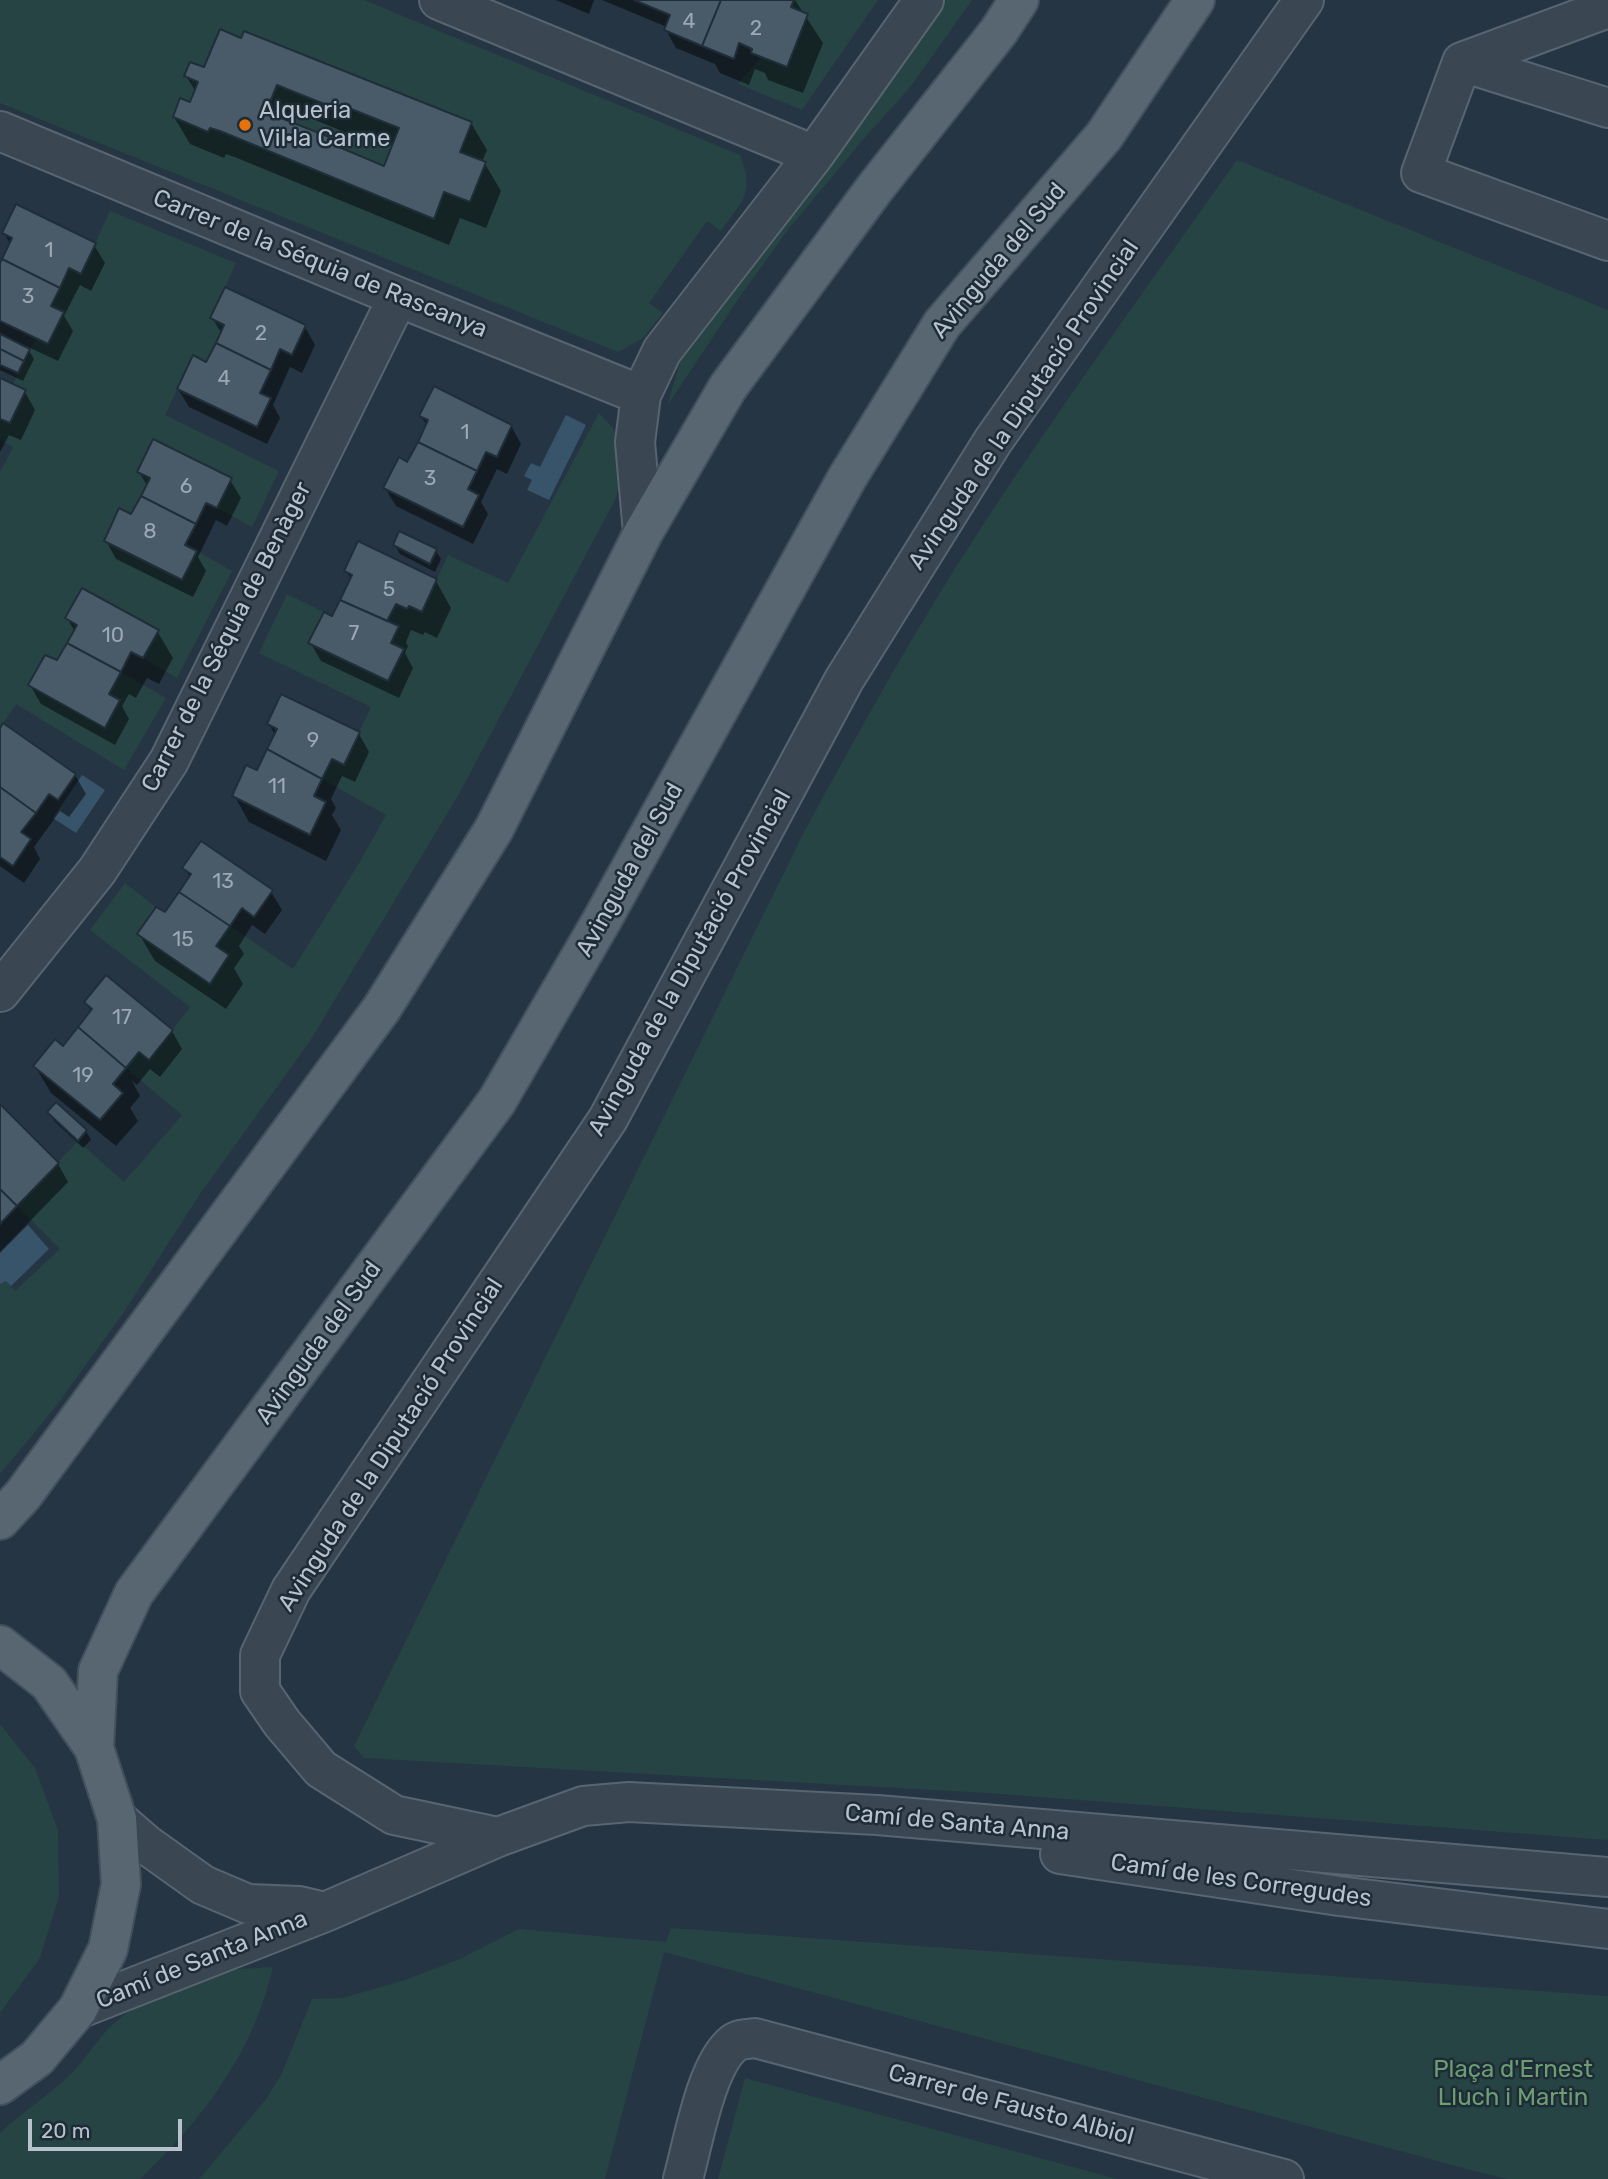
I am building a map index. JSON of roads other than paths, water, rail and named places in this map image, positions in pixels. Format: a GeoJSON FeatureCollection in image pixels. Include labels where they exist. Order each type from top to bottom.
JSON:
{"type":"FeatureCollection","features":[{"type":"Feature","properties":{"kind":"main road"},"geometry":{"type":"LineString","coordinates":[[0,1520],[23,1495],[382,1007],[494,829],[643,533],[728,387],[875,188],[999,31],[1019,0]]}},
{"type":"Feature","properties":{"kind":"main road","name":"Avinguda del Sud"},"geometry":{"type":"LineString","coordinates":[[94,1748],[98,1671],[134,1593],[497,1101],[602,920],[847,478],[942,324],[1104,136],[1195,0]]}},
{"type":"Feature","properties":{"kind":"main road"},"geometry":{"type":"LineString","coordinates":[[0,1645],[48,1683],[94,1748],[117,1819],[121,1884],[108,1949],[78,2009],[37,2058],[0,2085]]}},
{"type":"Feature","properties":{"kind":"street"},"geometry":{"type":"LineString","coordinates":[[439,0],[814,155]]}},
{"type":"Feature","properties":{"kind":"street"},"geometry":{"type":"LineString","coordinates":[[643,533],[635,442],[641,395],[662,351],[814,155],[924,0]]}},
{"type":"Feature","properties":{"kind":"street","name":"Avinguda de la Diputació Provincial"},"geometry":{"type":"LineString","coordinates":[[498,1838],[394,1815],[321,1769],[282,1723],[260,1691],[260,1654],[290,1590],[608,1119],[844,680],[979,464],[1304,0]]}},
{"type":"Feature","properties":{"kind":"street"},"geometry":{"type":"LineString","coordinates":[[1608,8],[1462,62],[1421,173],[1608,241]]}},
{"type":"Feature","properties":{"kind":"street"},"geometry":{"type":"LineString","coordinates":[[1462,62],[1608,108]]}},
{"type":"Feature","properties":{"kind":"street","name":"Carrer de la Séquia de Rascanya"},"geometry":{"type":"LineString","coordinates":[[0,131],[641,395]]}},
{"type":"Feature","properties":{"kind":"street","name":"Carrer de la Séquia de Benàger"},"geometry":{"type":"LineString","coordinates":[[0,992],[97,871],[169,761],[398,297]]}},
{"type":"Feature","properties":{"kind":"street","name":"Camí de Santa Anna"},"geometry":{"type":"LineString","coordinates":[[78,2009],[325,1912],[498,1838],[583,1806],[629,1802],[877,1815],[1608,1877]]}},
{"type":"Feature","properties":{"kind":"street","name":"Camí de les Corregudes"},"geometry":{"type":"LineString","coordinates":[[877,1815],[1011,1845],[1132,1866],[1339,1896],[1608,1929]]}},
{"type":"Feature","properties":{"kind":"street","name":"Camí de Santa Anna"},"geometry":{"type":"LineString","coordinates":[[117,1819],[147,1845],[203,1885],[248,1904],[299,1906],[325,1912]]}},
{"type":"Feature","properties":{"kind":"street","name":"Carrer de Fausto Albiol"},"geometry":{"type":"LineString","coordinates":[[683,2179],[713,2070],[723,2054],[736,2041],[755,2038],[1284,2179]]}},
{"type":"Feature","properties":{"kind":"water"},"geometry":{"type":"Polygon","coordinates":[[[566,415],[586,425],[549,500],[527,490],[532,480],[524,476],[531,463],[540,467],[566,415]]]}},
{"type":"Feature","properties":{"kind":"water"},"geometry":{"type":"Polygon","coordinates":[[[82,775],[105,790],[76,833],[53,818],[82,775]]]}},
{"type":"Feature","properties":{"kind":"water"},"geometry":{"type":"Polygon","coordinates":[[[28,1225],[49,1249],[11,1286],[6,1281],[0,1284],[0,1253],[28,1225]]]}},
{"type":"Feature","properties":{"kind":"place","name":"Alqueria Vil·la Carme"},"geometry":{"type":"Point","coordinates":[245,125]}},
{"type":"Feature","properties":{"kind":"park label","name":"Plaça d'Ernest Lluch i Martin"},"geometry":{"type":"Point","coordinates":[1513,2084]}}]}
